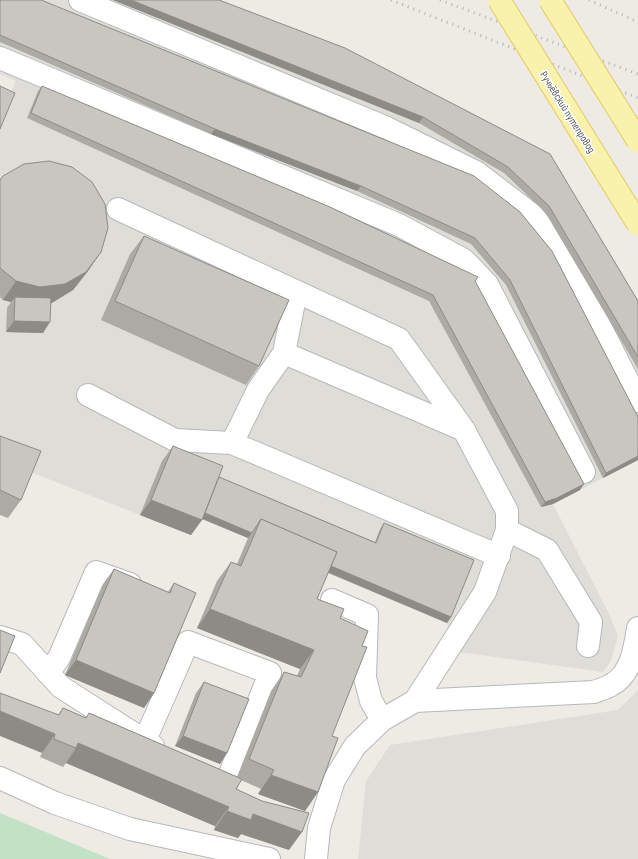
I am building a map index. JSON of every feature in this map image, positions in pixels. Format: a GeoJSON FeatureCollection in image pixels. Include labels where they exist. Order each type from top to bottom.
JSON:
{"type":"FeatureCollection","features":[{"type":"Feature","properties":{"kind":"main road","name":"Ручьёвский путепровод"},"geometry":{"type":"LineString","coordinates":[[499,0],[638,224]]}},
{"type":"Feature","properties":{"kind":"main road"},"geometry":{"type":"LineString","coordinates":[[550,0],[638,141]]}},
{"type":"Feature","properties":{"kind":"lane"},"geometry":{"type":"LineString","coordinates":[[80,0],[387,128],[476,172],[531,214],[561,249],[638,401]]}},
{"type":"Feature","properties":{"kind":"lane"},"geometry":{"type":"LineString","coordinates":[[0,58],[399,225],[464,260],[487,284],[584,472]]}},
{"type":"Feature","properties":{"kind":"lane"},"geometry":{"type":"LineString","coordinates":[[118,209],[399,339],[464,430],[507,511],[507,530],[485,592],[415,701]]}},
{"type":"Feature","properties":{"kind":"lane"},"geometry":{"type":"LineString","coordinates":[[232,444],[258,390],[284,352],[296,292]]}},
{"type":"Feature","properties":{"kind":"lane"},"geometry":{"type":"LineString","coordinates":[[284,352],[464,430]]}},
{"type":"Feature","properties":{"kind":"lane"},"geometry":{"type":"LineString","coordinates":[[88,396],[176,440],[232,444],[499,556]]}},
{"type":"Feature","properties":{"kind":"lane"},"geometry":{"type":"LineString","coordinates":[[507,530],[547,550],[591,622],[588,646]]}},
{"type":"Feature","properties":{"kind":"lane"},"geometry":{"type":"LineString","coordinates":[[48,673],[59,658],[96,572],[130,584]]}},
{"type":"Feature","properties":{"kind":"lane"},"geometry":{"type":"LineString","coordinates":[[332,600],[367,615],[365,678],[371,700],[382,720]]}},
{"type":"Feature","properties":{"kind":"lane"},"geometry":{"type":"LineString","coordinates":[[316,859],[319,828],[334,780],[355,746],[382,720],[415,701],[594,692],[612,685],[626,672],[634,651],[638,628]]}},
{"type":"Feature","properties":{"kind":"lane"},"geometry":{"type":"LineString","coordinates":[[0,637],[22,644],[60,687],[171,756]]}},
{"type":"Feature","properties":{"kind":"lane"},"geometry":{"type":"LineString","coordinates":[[145,740],[188,642],[270,673],[234,790],[205,774]]}},
{"type":"Feature","properties":{"kind":"lane"},"geometry":{"type":"LineString","coordinates":[[0,778],[56,803],[130,829],[269,859]]}},
{"type":"Feature","properties":{"kind":"lane"},"geometry":{"type":"LineString","coordinates":[[298,821],[319,828]]}},
{"type":"Feature","properties":{"kind":"shaded area"},"geometry":{"type":"Polygon","coordinates":[[[0,0],[201,0],[546,160],[638,313],[638,460],[553,504],[608,612],[618,635],[611,661],[603,672],[459,652],[447,623],[199,517],[191,535],[0,460],[0,119],[16,81],[0,74],[0,0]]]}},
{"type":"Feature","properties":{"kind":"shaded area"},"geometry":{"type":"Polygon","coordinates":[[[638,690],[638,859],[358,859],[366,781],[390,745],[618,710],[638,690]]]}},
{"type":"Feature","properties":{"kind":"green space"},"geometry":{"type":"Polygon","coordinates":[[[0,813],[110,859],[0,859],[0,813]]]}},
{"type":"Feature","properties":{"kind":"building"},"geometry":{"type":"Polygon","coordinates":[[[0,0],[41,0],[474,176],[520,212],[552,251],[638,417],[638,456],[606,473],[510,280],[475,238],[361,186],[215,129],[0,35],[0,0]]]}},
{"type":"Feature","properties":{"kind":"building"},"geometry":{"type":"Polygon","coordinates":[[[131,0],[219,0],[345,48],[550,154],[638,301],[638,357],[549,206],[508,167],[423,117],[131,0]]]}},
{"type":"Feature","properties":{"kind":"building"},"geometry":{"type":"Polygon","coordinates":[[[0,86],[15,93],[0,129],[0,86]]]}},
{"type":"Feature","properties":{"kind":"building"},"geometry":{"type":"Polygon","coordinates":[[[42,86],[330,207],[478,277],[475,281],[584,484],[557,498],[545,502],[433,295],[31,113],[42,86]]]}},
{"type":"Feature","properties":{"kind":"building"},"geometry":{"type":"Polygon","coordinates":[[[49,161],[72,167],[92,182],[105,204],[108,228],[101,252],[86,272],[65,284],[40,287],[16,281],[0,268],[0,180],[3,176],[24,164],[49,161]]]}},
{"type":"Feature","properties":{"kind":"building"},"geometry":{"type":"Polygon","coordinates":[[[144,236],[289,300],[259,366],[115,301],[144,236]]]}},
{"type":"Feature","properties":{"kind":"building"},"geometry":{"type":"Polygon","coordinates":[[[15,297],[51,298],[50,322],[14,321],[15,297]]]}},
{"type":"Feature","properties":{"kind":"building"},"geometry":{"type":"Polygon","coordinates":[[[0,436],[41,451],[21,500],[0,490],[0,436]]]}},
{"type":"Feature","properties":{"kind":"building"},"geometry":{"type":"Polygon","coordinates":[[[173,446],[223,466],[202,520],[151,500],[173,446]]]}},
{"type":"Feature","properties":{"kind":"building"},"geometry":{"type":"Polygon","coordinates":[[[219,477],[376,543],[384,523],[474,560],[451,617],[331,566],[337,552],[261,519],[252,533],[205,513],[219,477]]]}},
{"type":"Feature","properties":{"kind":"building"},"geometry":{"type":"Polygon","coordinates":[[[261,519],[337,552],[317,599],[344,609],[340,618],[368,631],[362,646],[367,647],[332,736],[338,738],[318,792],[271,775],[274,770],[249,759],[284,672],[301,677],[314,650],[210,609],[231,562],[241,566],[261,519]]]}},
{"type":"Feature","properties":{"kind":"building"},"geometry":{"type":"Polygon","coordinates":[[[114,569],[170,593],[174,583],[196,593],[154,693],[76,660],[114,569]]]}},
{"type":"Feature","properties":{"kind":"building"},"geometry":{"type":"Polygon","coordinates":[[[0,630],[15,636],[0,673],[0,630]]]}},
{"type":"Feature","properties":{"kind":"building"},"geometry":{"type":"Polygon","coordinates":[[[204,682],[249,699],[227,753],[183,736],[204,682]]]}},
{"type":"Feature","properties":{"kind":"building"},"geometry":{"type":"Polygon","coordinates":[[[0,693],[59,715],[63,708],[86,718],[89,713],[242,779],[236,789],[262,801],[309,813],[302,832],[253,814],[251,820],[227,811],[229,807],[78,743],[76,748],[54,739],[55,734],[0,711],[0,693]]]}},
{"type":"Feature","properties":{"kind":"railway"},"geometry":{"type":"LineString","coordinates":[[391,0],[638,98]]}},
{"type":"Feature","properties":{"kind":"railway"},"geometry":{"type":"LineString","coordinates":[[440,0],[638,74]]}},
{"type":"Feature","properties":{"kind":"railway"},"geometry":{"type":"LineString","coordinates":[[589,0],[638,22]]}},
{"type":"Feature","properties":{"kind":"railway"},"geometry":{"type":"LineString","coordinates":[[604,106],[638,118]]}}]}
